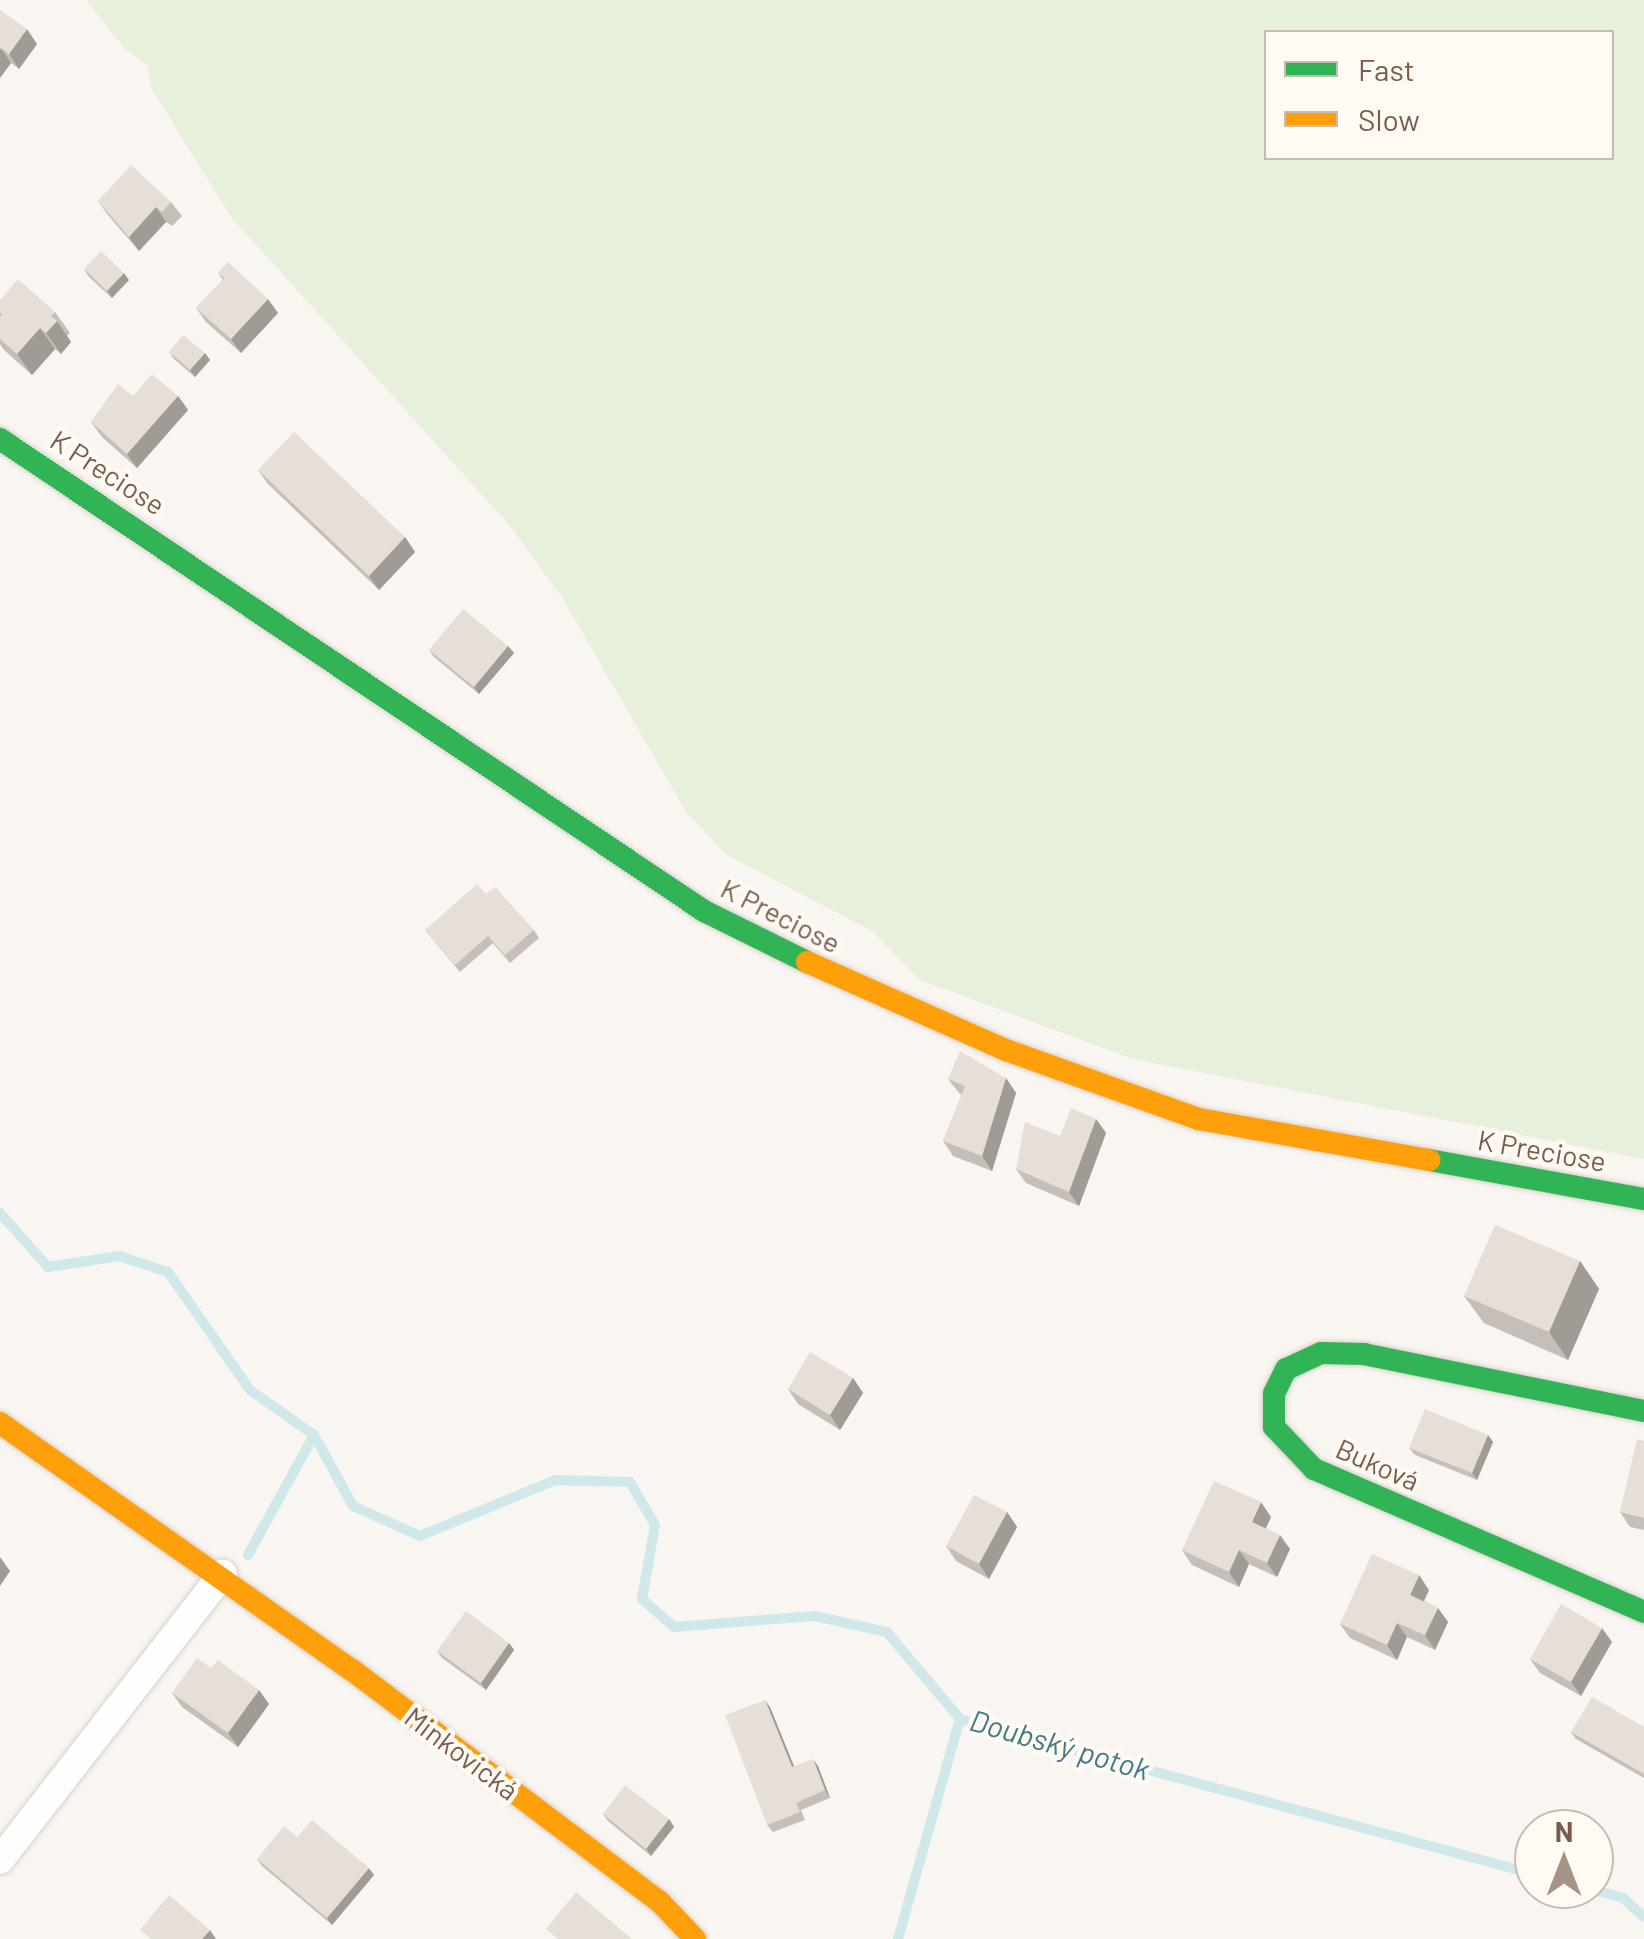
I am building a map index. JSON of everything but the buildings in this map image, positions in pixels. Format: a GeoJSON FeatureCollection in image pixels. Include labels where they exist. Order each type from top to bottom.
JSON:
{"type":"FeatureCollection","features":[{"type":"Feature","properties":{"kind":"street","name":"K Preciose"},"geometry":{"type":"LineString","coordinates":[[0,440],[704,911],[812,966],[1006,1050],[1199,1119],[1644,1199]]}},
{"type":"Feature","properties":{"kind":"street","name":"Buková"},"geometry":{"type":"LineString","coordinates":[[1644,1412],[1365,1354],[1321,1353],[1286,1369],[1274,1394],[1274,1427],[1314,1470],[1644,1612]]}},
{"type":"Feature","properties":{"kind":"street","name":"Minkovická"},"geometry":{"type":"LineString","coordinates":[[0,1422],[223,1574],[660,1902],[695,1939]]}},
{"type":"Feature","properties":{"kind":"street"},"geometry":{"type":"LineString","coordinates":[[0,1860],[223,1574]]}},
{"type":"Feature","properties":{"kind":"green space"},"geometry":{"type":"Polygon","coordinates":[[[86,0],[1644,0],[1644,1159],[1133,1059],[920,980],[872,931],[727,855],[686,812],[563,599],[511,527],[231,217],[151,88],[148,65],[125,49],[86,0]]]}},
{"type":"Feature","properties":{"kind":"waterway","name":"Doubský potok"},"geometry":{"type":"LineString","coordinates":[[0,1213],[48,1267],[119,1256],[168,1272],[250,1390],[314,1435],[353,1506],[420,1536],[555,1480],[630,1482],[655,1525],[642,1599],[674,1627],[815,1616],[887,1632],[960,1719],[1514,1869]]}},
{"type":"Feature","properties":{"kind":"waterway"},"geometry":{"type":"LineString","coordinates":[[248,1555],[314,1435]]}},
{"type":"Feature","properties":{"kind":"waterway"},"geometry":{"type":"LineString","coordinates":[[898,1939],[960,1719]]}},
{"type":"Feature","properties":{"kind":"waterway","name":"Doubský potok"},"geometry":{"type":"LineString","coordinates":[[1614,1896],[1623,1898],[1644,1917]]}},
{"type":"Feature","properties":{"kind":"traffic: fast"},"geometry":{"type":"LineString","coordinates":[[0,439],[704,911],[807,962]]}},
{"type":"Feature","properties":{"kind":"traffic: fast"},"geometry":{"type":"LineString","coordinates":[[1429,1160],[1644,1199]]}},
{"type":"Feature","properties":{"kind":"traffic: fast"},"geometry":{"type":"LineString","coordinates":[[1644,1411],[1365,1354],[1321,1353],[1286,1369],[1274,1394],[1274,1427],[1314,1469],[1644,1612]]}},
{"type":"Feature","properties":{"kind":"traffic: slow"},"geometry":{"type":"LineString","coordinates":[[807,962],[1006,1050],[1199,1119],[1429,1160]]}},
{"type":"Feature","properties":{"kind":"traffic: slow"},"geometry":{"type":"LineString","coordinates":[[0,1423],[352,1670],[660,1902],[695,1939]]}}]}
